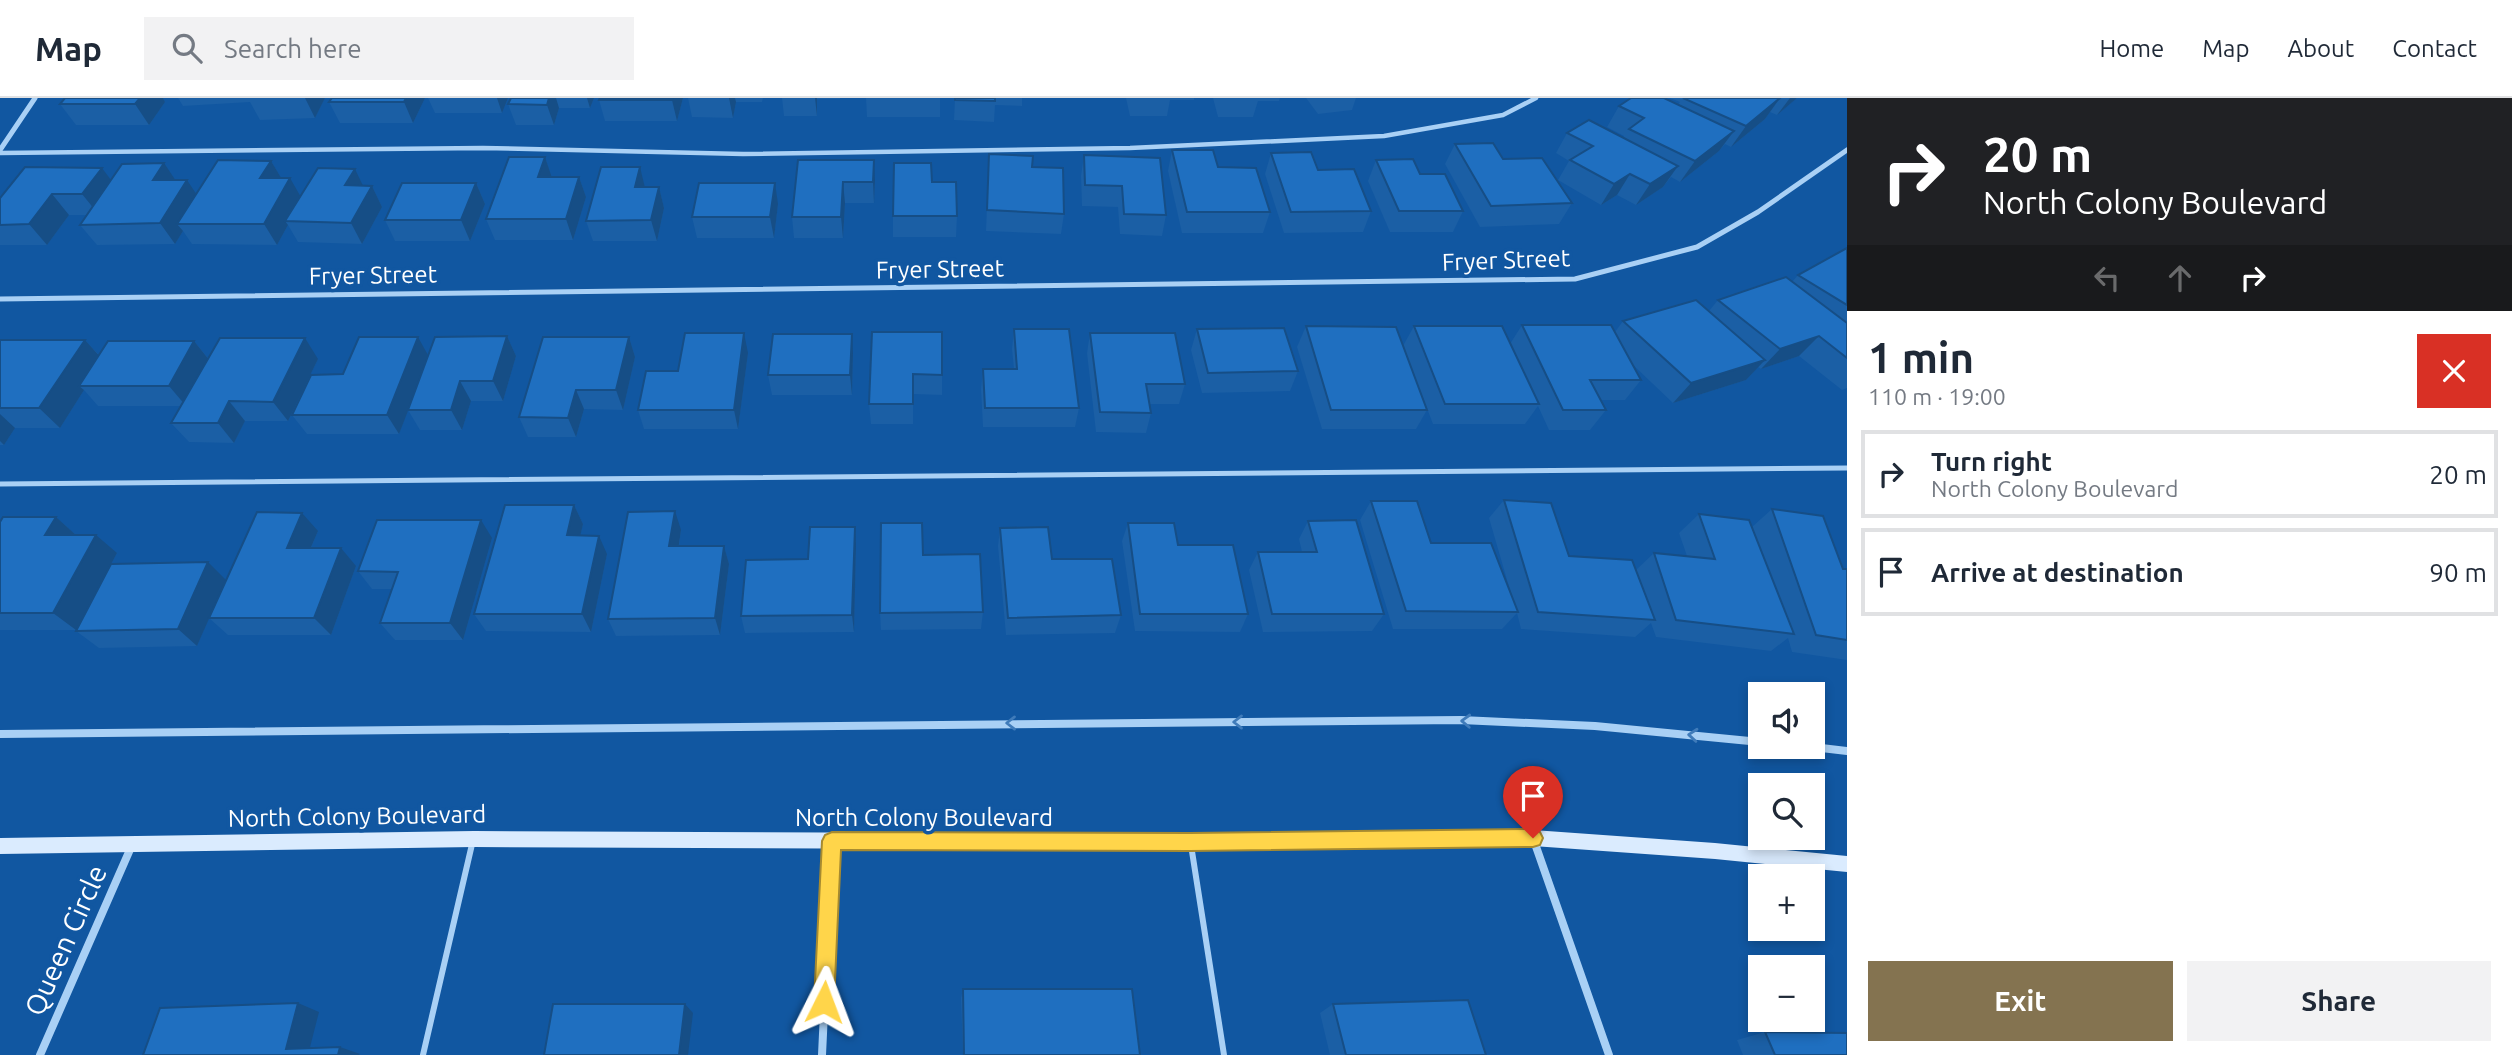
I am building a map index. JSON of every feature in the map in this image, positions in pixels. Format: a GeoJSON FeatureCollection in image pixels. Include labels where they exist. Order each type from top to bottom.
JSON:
{"type":"FeatureCollection","features":[{"type":"Feature","properties":{"kind":"main road","name":"North Colony Boulevard"},"geometry":{"type":"LineString","coordinates":[[0,846],[474,839],[1190,842],[1533,838],[1716,851],[1847,864]]}},
{"type":"Feature","properties":{"kind":"street"},"geometry":{"type":"LineString","coordinates":[[0,152],[34,98]]}},
{"type":"Feature","properties":{"kind":"street","name":"Fryer Street"},"geometry":{"type":"LineString","coordinates":[[0,299],[1575,279],[1697,247],[1758,212],[1847,150]]}},
{"type":"Feature","properties":{"kind":"street"},"geometry":{"type":"LineString","coordinates":[[0,734],[1461,720],[1595,726],[1748,741]]}},
{"type":"Feature","properties":{"kind":"street"},"geometry":{"type":"LineString","coordinates":[[1825,748],[1847,751]]}},
{"type":"Feature","properties":{"kind":"street"},"geometry":{"type":"LineString","coordinates":[[1533,838],[1609,1055]]}},
{"type":"Feature","properties":{"kind":"street"},"geometry":{"type":"LineString","coordinates":[[822,1055],[832,841]]}},
{"type":"Feature","properties":{"kind":"street","name":"Queen Circle"},"geometry":{"type":"LineString","coordinates":[[40,1055],[132,844]]}},
{"type":"Feature","properties":{"kind":"lane"},"geometry":{"type":"LineString","coordinates":[[0,152],[483,148],[743,154],[1130,148],[1384,136],[1503,115],[1536,98]]}},
{"type":"Feature","properties":{"kind":"lane"},"geometry":{"type":"LineString","coordinates":[[0,484],[1847,468]]}},
{"type":"Feature","properties":{"kind":"lane"},"geometry":{"type":"LineString","coordinates":[[423,1055],[474,839]]}},
{"type":"Feature","properties":{"kind":"lane"},"geometry":{"type":"LineString","coordinates":[[1190,842],[1224,1055]]}},
{"type":"Feature","properties":{"kind":"building"},"geometry":{"type":"Polygon","coordinates":[[[65,98],[140,98],[135,104],[60,104],[65,98]]]}},
{"type":"Feature","properties":{"kind":"building"},"geometry":{"type":"Polygon","coordinates":[[[332,98],[406,98],[404,102],[329,102],[332,98]]]}},
{"type":"Feature","properties":{"kind":"building"},"geometry":{"type":"Polygon","coordinates":[[[511,98],[549,98],[547,105],[508,104],[511,98]]]}},
{"type":"Feature","properties":{"kind":"building"},"geometry":{"type":"Polygon","coordinates":[[[600,98],[673,98],[599,100],[600,98]]]}},
{"type":"Feature","properties":{"kind":"building"},"geometry":{"type":"Polygon","coordinates":[[[995,98],[995,101],[955,100],[995,98]]]}},
{"type":"Feature","properties":{"kind":"building"},"geometry":{"type":"Polygon","coordinates":[[[1631,98],[1664,98],[1734,131],[1695,161],[1629,129],[1644,118],[1619,106],[1631,98]]]}},
{"type":"Feature","properties":{"kind":"building"},"geometry":{"type":"Polygon","coordinates":[[[1683,98],[1780,98],[1746,126],[1683,98]]]}},
{"type":"Feature","properties":{"kind":"building"},"geometry":{"type":"Polygon","coordinates":[[[1589,120],[1678,166],[1650,184],[1630,174],[1614,184],[1570,160],[1593,146],[1567,133],[1589,120]]]}},
{"type":"Feature","properties":{"kind":"building"},"geometry":{"type":"Polygon","coordinates":[[[1493,143],[1503,159],[1542,158],[1572,203],[1491,206],[1455,144],[1493,143]]]}},
{"type":"Feature","properties":{"kind":"building"},"geometry":{"type":"Polygon","coordinates":[[[1172,150],[1213,150],[1218,167],[1256,168],[1270,212],[1187,212],[1172,150]]]}},
{"type":"Feature","properties":{"kind":"building"},"geometry":{"type":"Polygon","coordinates":[[[1311,152],[1318,170],[1354,169],[1371,211],[1291,212],[1271,153],[1311,152]]]}},
{"type":"Feature","properties":{"kind":"building"},"geometry":{"type":"Polygon","coordinates":[[[989,154],[1033,156],[1032,167],[1063,168],[1064,214],[987,210],[989,154]]]}},
{"type":"Feature","properties":{"kind":"building"},"geometry":{"type":"Polygon","coordinates":[[[1084,155],[1160,158],[1166,215],[1124,214],[1122,186],[1085,185],[1084,155]]]}},
{"type":"Feature","properties":{"kind":"building"},"geometry":{"type":"Polygon","coordinates":[[[509,157],[545,157],[538,177],[579,177],[566,219],[486,219],[509,157]]]}},
{"type":"Feature","properties":{"kind":"building"},"geometry":{"type":"Polygon","coordinates":[[[1413,159],[1420,174],[1445,174],[1463,211],[1399,211],[1376,160],[1413,159]]]}},
{"type":"Feature","properties":{"kind":"building"},"geometry":{"type":"Polygon","coordinates":[[[218,160],[271,161],[260,178],[290,178],[264,224],[177,224],[218,160]]]}},
{"type":"Feature","properties":{"kind":"building"},"geometry":{"type":"Polygon","coordinates":[[[798,160],[874,160],[873,182],[843,182],[841,217],[792,217],[798,160]]]}},
{"type":"Feature","properties":{"kind":"building"},"geometry":{"type":"Polygon","coordinates":[[[164,163],[153,180],[187,180],[160,223],[80,225],[122,164],[164,163]]]}},
{"type":"Feature","properties":{"kind":"building"},"geometry":{"type":"Polygon","coordinates":[[[894,163],[931,163],[932,182],[956,182],[957,216],[893,216],[894,163]]]}},
{"type":"Feature","properties":{"kind":"building"},"geometry":{"type":"Polygon","coordinates":[[[25,167],[102,168],[82,194],[52,194],[29,224],[0,225],[0,198],[25,167]]]}},
{"type":"Feature","properties":{"kind":"building"},"geometry":{"type":"Polygon","coordinates":[[[601,167],[640,167],[635,187],[659,187],[651,220],[586,221],[601,167]]]}},
{"type":"Feature","properties":{"kind":"building"},"geometry":{"type":"Polygon","coordinates":[[[318,168],[355,169],[345,185],[372,186],[351,223],[285,221],[318,168]]]}},
{"type":"Feature","properties":{"kind":"building"},"geometry":{"type":"Polygon","coordinates":[[[402,183],[476,183],[461,220],[385,220],[402,183]]]}},
{"type":"Feature","properties":{"kind":"building"},"geometry":{"type":"Polygon","coordinates":[[[699,183],[775,183],[770,217],[692,217],[699,183]]]}},
{"type":"Feature","properties":{"kind":"building"},"geometry":{"type":"Polygon","coordinates":[[[1847,248],[1847,305],[1798,275],[1847,248]]]}},
{"type":"Feature","properties":{"kind":"building"},"geometry":{"type":"Polygon","coordinates":[[[1786,277],[1847,323],[1847,358],[1819,336],[1780,349],[1718,300],[1786,277]]]}},
{"type":"Feature","properties":{"kind":"building"},"geometry":{"type":"Polygon","coordinates":[[[1696,300],[1765,360],[1691,383],[1623,321],[1696,300]]]}},
{"type":"Feature","properties":{"kind":"building"},"geometry":{"type":"Polygon","coordinates":[[[1522,325],[1611,325],[1641,380],[1590,380],[1606,410],[1563,410],[1522,325]]]}},
{"type":"Feature","properties":{"kind":"building"},"geometry":{"type":"Polygon","coordinates":[[[1306,326],[1396,327],[1427,410],[1331,410],[1306,326]]]}},
{"type":"Feature","properties":{"kind":"building"},"geometry":{"type":"Polygon","coordinates":[[[1414,326],[1502,326],[1539,404],[1445,404],[1414,326]]]}},
{"type":"Feature","properties":{"kind":"building"},"geometry":{"type":"Polygon","coordinates":[[[1284,328],[1298,371],[1208,373],[1197,329],[1284,328]]]}},
{"type":"Feature","properties":{"kind":"building"},"geometry":{"type":"Polygon","coordinates":[[[1014,329],[1069,329],[1079,408],[985,408],[983,369],[1017,369],[1014,329]]]}},
{"type":"Feature","properties":{"kind":"building"},"geometry":{"type":"Polygon","coordinates":[[[872,332],[942,332],[942,375],[913,374],[913,404],[869,404],[872,332]]]}},
{"type":"Feature","properties":{"kind":"building"},"geometry":{"type":"Polygon","coordinates":[[[685,333],[744,333],[734,410],[638,410],[646,371],[678,371],[685,333]]]}},
{"type":"Feature","properties":{"kind":"building"},"geometry":{"type":"Polygon","coordinates":[[[1090,333],[1175,333],[1185,384],[1146,384],[1151,413],[1100,412],[1090,333]]]}},
{"type":"Feature","properties":{"kind":"building"},"geometry":{"type":"Polygon","coordinates":[[[773,334],[852,334],[850,375],[768,375],[773,334]]]}},
{"type":"Feature","properties":{"kind":"building"},"geometry":{"type":"Polygon","coordinates":[[[507,336],[493,381],[460,381],[451,410],[408,410],[435,337],[507,336]]]}},
{"type":"Feature","properties":{"kind":"building"},"geometry":{"type":"Polygon","coordinates":[[[359,337],[418,337],[387,415],[292,415],[311,375],[343,374],[359,337]]]}},
{"type":"Feature","properties":{"kind":"building"},"geometry":{"type":"Polygon","coordinates":[[[543,337],[629,337],[616,390],[576,390],[568,418],[519,417],[543,337]]]}},
{"type":"Feature","properties":{"kind":"building"},"geometry":{"type":"Polygon","coordinates":[[[220,338],[305,338],[273,402],[229,401],[218,423],[171,423],[220,338]]]}},
{"type":"Feature","properties":{"kind":"building"},"geometry":{"type":"Polygon","coordinates":[[[0,340],[85,340],[39,408],[0,408],[0,340]]]}},
{"type":"Feature","properties":{"kind":"building"},"geometry":{"type":"Polygon","coordinates":[[[108,341],[194,341],[169,386],[79,386],[108,341]]]}},
{"type":"Feature","properties":{"kind":"building"},"geometry":{"type":"Polygon","coordinates":[[[1504,500],[1551,503],[1569,556],[1632,560],[1655,620],[1538,612],[1504,500]]]}},
{"type":"Feature","properties":{"kind":"building"},"geometry":{"type":"Polygon","coordinates":[[[1371,501],[1417,501],[1431,543],[1491,543],[1518,612],[1406,611],[1371,501]]]}},
{"type":"Feature","properties":{"kind":"building"},"geometry":{"type":"Polygon","coordinates":[[[505,505],[574,505],[567,535],[599,536],[582,614],[474,614],[505,505]]]}},
{"type":"Feature","properties":{"kind":"building"},"geometry":{"type":"Polygon","coordinates":[[[1772,509],[1823,516],[1843,569],[1847,569],[1847,640],[1816,635],[1772,509]]]}},
{"type":"Feature","properties":{"kind":"building"},"geometry":{"type":"Polygon","coordinates":[[[675,511],[669,546],[724,546],[715,618],[608,619],[628,512],[675,511]]]}},
{"type":"Feature","properties":{"kind":"building"},"geometry":{"type":"Polygon","coordinates":[[[257,512],[302,513],[287,548],[341,548],[314,618],[209,618],[257,512]]]}},
{"type":"Feature","properties":{"kind":"building"},"geometry":{"type":"Polygon","coordinates":[[[1699,514],[1749,520],[1794,634],[1676,620],[1654,553],[1715,559],[1699,514]]]}},
{"type":"Feature","properties":{"kind":"building"},"geometry":{"type":"Polygon","coordinates":[[[3,517],[56,517],[45,535],[96,535],[53,613],[0,613],[0,522],[3,517]]]}},
{"type":"Feature","properties":{"kind":"building"},"geometry":{"type":"Polygon","coordinates":[[[377,520],[481,520],[450,623],[380,623],[398,572],[358,571],[377,520]]]}},
{"type":"Feature","properties":{"kind":"building"},"geometry":{"type":"Polygon","coordinates":[[[1356,520],[1384,614],[1272,614],[1258,552],[1317,552],[1308,521],[1356,520]]]}},
{"type":"Feature","properties":{"kind":"building"},"geometry":{"type":"Polygon","coordinates":[[[881,523],[922,523],[923,555],[980,554],[983,612],[880,613],[881,523]]]}},
{"type":"Feature","properties":{"kind":"building"},"geometry":{"type":"Polygon","coordinates":[[[1128,523],[1174,523],[1178,545],[1233,545],[1248,614],[1140,614],[1128,523]]]}},
{"type":"Feature","properties":{"kind":"building"},"geometry":{"type":"Polygon","coordinates":[[[810,527],[855,527],[852,615],[741,616],[746,560],[808,559],[810,527]]]}},
{"type":"Feature","properties":{"kind":"building"},"geometry":{"type":"Polygon","coordinates":[[[1048,527],[1052,559],[1112,559],[1121,615],[1008,618],[1000,528],[1048,527]]]}},
{"type":"Feature","properties":{"kind":"building"},"geometry":{"type":"Polygon","coordinates":[[[208,562],[178,629],[76,631],[111,564],[208,562]]]}},
{"type":"Feature","properties":{"kind":"building"},"geometry":{"type":"Polygon","coordinates":[[[963,989],[1132,989],[1140,1055],[964,1055],[963,989]]]}},
{"type":"Feature","properties":{"kind":"building"},"geometry":{"type":"Polygon","coordinates":[[[1468,1000],[1486,1055],[1346,1055],[1333,1004],[1468,1000]]]}},
{"type":"Feature","properties":{"kind":"building"},"geometry":{"type":"Polygon","coordinates":[[[298,1003],[286,1049],[340,1047],[338,1055],[143,1055],[160,1008],[298,1003]]]}},
{"type":"Feature","properties":{"kind":"building"},"geometry":{"type":"Polygon","coordinates":[[[553,1004],[685,1004],[679,1055],[544,1055],[553,1004]]]}},
{"type":"Feature","properties":{"kind":"building"},"geometry":{"type":"Polygon","coordinates":[[[1765,1032],[1847,1033],[1847,1055],[1775,1055],[1765,1032]]]}},
{"type":"Feature","properties":{"kind":"route"},"geometry":{"type":"LineString","coordinates":[[824,1002],[832,841],[1190,842],[1533,838]]}}]}
